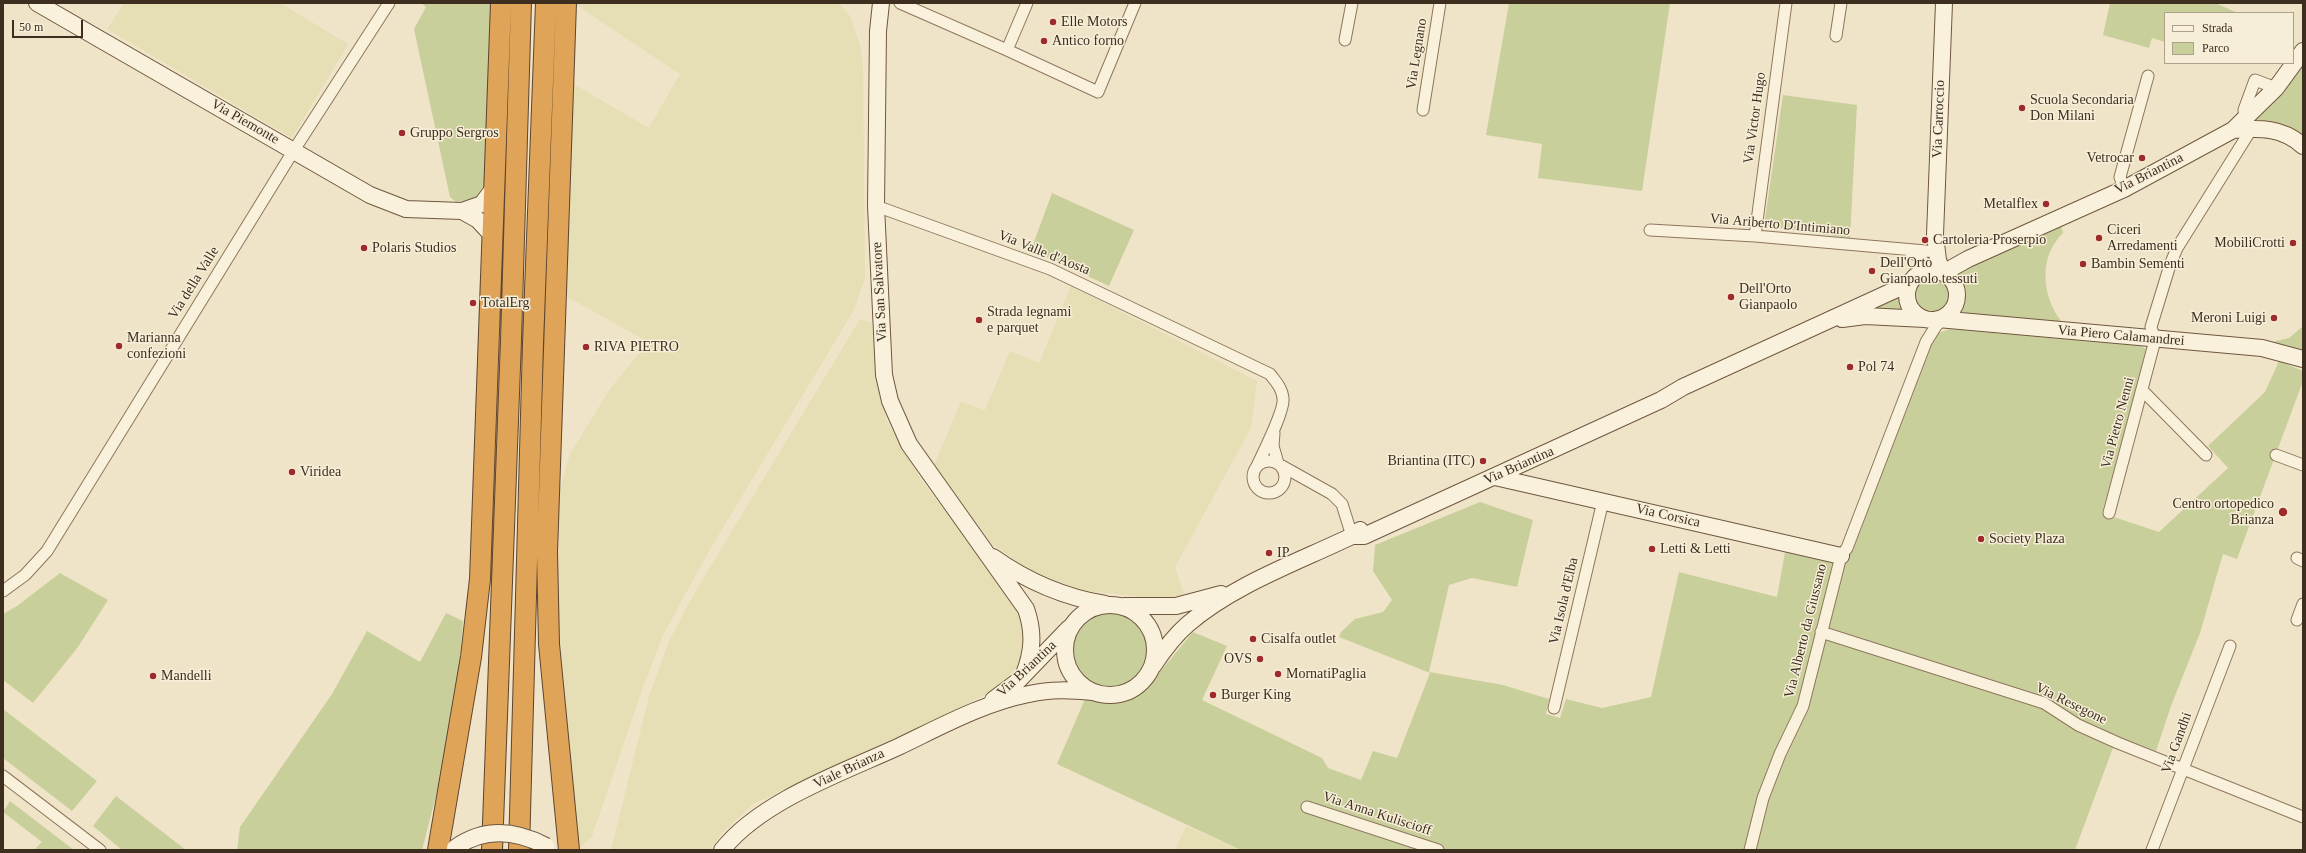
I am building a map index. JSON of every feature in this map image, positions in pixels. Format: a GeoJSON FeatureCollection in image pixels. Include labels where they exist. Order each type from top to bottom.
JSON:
{"type":"FeatureCollection","features":[{"type":"Feature","properties":{"kind":"highway"},"geometry":{"type":"LineString","coordinates":[[448,849],[480,579],[501,3]]}},
{"type":"Feature","properties":{"kind":"highway"},"geometry":{"type":"LineString","coordinates":[[492,850],[511,340],[521,3]]}},
{"type":"Feature","properties":{"kind":"highway"},"geometry":{"type":"LineString","coordinates":[[519,850],[546,3]]}},
{"type":"Feature","properties":{"kind":"highway"},"geometry":{"type":"LineString","coordinates":[[566,3],[547,560],[549,644],[569,850]]}},
{"type":"Feature","properties":{"kind":"main road","name":"Via Piemonte"},"geometry":{"type":"LineString","coordinates":[[37,3],[370,195],[406,209],[462,211]]}},
{"type":"Feature","properties":{"kind":"main road","name":"Via San Salvatore"},"geometry":{"type":"LineString","coordinates":[[881,3],[878,31],[876,206],[884,375],[890,401],[909,444],[987,552],[998,572],[1066,660]]}},
{"type":"Feature","properties":{"kind":"main road","name":"Via Carroccio"},"geometry":{"type":"LineString","coordinates":[[1925,265],[1936,235],[1944,3]]}},
{"type":"Feature","properties":{"kind":"main road"},"geometry":{"type":"LineString","coordinates":[[2294,63],[2303,51]]}},
{"type":"Feature","properties":{"kind":"main road"},"geometry":{"type":"LineString","coordinates":[[2294,64],[2248,124],[2286,134],[2303,146]]}},
{"type":"Feature","properties":{"kind":"main road","name":"Via Briantina"},"geometry":{"type":"LineString","coordinates":[[1943,273],[1968,259],[2122,183],[2248,124]]}},
{"type":"Feature","properties":{"kind":"main road"},"geometry":{"type":"LineString","coordinates":[[462,211],[482,204],[494,189]]}},
{"type":"Feature","properties":{"kind":"main road"},"geometry":{"type":"LineString","coordinates":[[462,211],[478,220],[492,235]]}},
{"type":"Feature","properties":{"kind":"main road"},"geometry":{"type":"LineString","coordinates":[[1925,265],[1968,259]]}},
{"type":"Feature","properties":{"kind":"main road"},"geometry":{"type":"LineString","coordinates":[[1925,265],[1931,270],[1943,273],[1954,283],[1956,292],[1954,305],[1938,318],[1914,312],[1909,304],[1907,295],[1925,265]]}},
{"type":"Feature","properties":{"kind":"main road","name":"Via Briantina"},"geometry":{"type":"LineString","coordinates":[[1352,536],[1364,536],[1661,400],[1683,387],[1823,323],[1925,265]]}},
{"type":"Feature","properties":{"kind":"main road","name":"Via Briantina"},"geometry":{"type":"LineString","coordinates":[[1823,323],[1865,316],[1938,318]]}},
{"type":"Feature","properties":{"kind":"main road","name":"Via Piero Calamandrei"},"geometry":{"type":"LineString","coordinates":[[1938,318],[2155,340],[2262,348],[2303,358]]}},
{"type":"Feature","properties":{"kind":"main road","name":"Via Briantina"},"geometry":{"type":"LineString","coordinates":[[1152,666],[1172,640],[1187,624],[1205,610],[1242,588],[1352,536],[1363,527],[1658,392],[1683,387]]}},
{"type":"Feature","properties":{"kind":"main road","name":"Via Corsica"},"geometry":{"type":"LineString","coordinates":[[1495,476],[1841,556]]}},
{"type":"Feature","properties":{"kind":"main road","name":"Via San Salvatore"},"geometry":{"type":"LineString","coordinates":[[987,552],[1014,572],[1034,583],[1080,599],[1116,605]]}},
{"type":"Feature","properties":{"kind":"main road","name":"Via Briantina"},"geometry":{"type":"LineString","coordinates":[[1116,605],[1176,606],[1242,588]]}},
{"type":"Feature","properties":{"kind":"main road"},"geometry":{"type":"LineString","coordinates":[[1116,605],[1136,613],[1148,625],[1153,635],[1155,650],[1152,666],[1147,676],[1130,691],[1116,695],[1093,692],[1075,680],[1066,660],[1064,651],[1066,638],[1073,624],[1084,613],[1100,606],[1116,605]]}},
{"type":"Feature","properties":{"kind":"main road","name":"Via San Salvatore"},"geometry":{"type":"LineString","coordinates":[[1024,674],[1031,652],[1032,640],[1032,626],[1026,609]]}},
{"type":"Feature","properties":{"kind":"main road","name":"Via Briantina"},"geometry":{"type":"LineString","coordinates":[[988,705],[1024,674],[1073,624]]}},
{"type":"Feature","properties":{"kind":"main road","name":"Via Briantina"},"geometry":{"type":"LineString","coordinates":[[988,705],[1047,691],[1071,690],[1093,692]]}},
{"type":"Feature","properties":{"kind":"main road","name":"Viale Brianza"},"geometry":{"type":"LineString","coordinates":[[722,850],[745,826],[784,800],[988,705]]}},
{"type":"Feature","properties":{"kind":"main road"},"geometry":{"type":"LineString","coordinates":[[448,849],[472,838],[496,832],[521,836],[548,848]]}},
{"type":"Feature","properties":{"kind":"street","name":"Via della Valle"},"geometry":{"type":"LineString","coordinates":[[3,591],[26,575],[47,551],[294,150],[389,3]]}},
{"type":"Feature","properties":{"kind":"street"},"geometry":{"type":"LineString","coordinates":[[900,3],[988,41],[1098,92],[1135,3]]}},
{"type":"Feature","properties":{"kind":"street"},"geometry":{"type":"LineString","coordinates":[[1007,50],[1027,3]]}},
{"type":"Feature","properties":{"kind":"street"},"geometry":{"type":"LineString","coordinates":[[1345,40],[1352,3]]}},
{"type":"Feature","properties":{"kind":"street","name":"Via Legnano"},"geometry":{"type":"LineString","coordinates":[[1423,110],[1440,3]]}},
{"type":"Feature","properties":{"kind":"street","name":"Via Victor Hugo"},"geometry":{"type":"LineString","coordinates":[[1755,236],[1786,3]]}},
{"type":"Feature","properties":{"kind":"street"},"geometry":{"type":"LineString","coordinates":[[1836,36],[1841,3]]}},
{"type":"Feature","properties":{"kind":"street"},"geometry":{"type":"LineString","coordinates":[[2122,183],[2148,76]]}},
{"type":"Feature","properties":{"kind":"street"},"geometry":{"type":"LineString","coordinates":[[2155,340],[2151,327],[2175,254],[2192,221],[2248,124],[2244,110],[2255,80],[2276,88]]}},
{"type":"Feature","properties":{"kind":"street","name":"Via Valle d'Aosta"},"geometry":{"type":"LineString","coordinates":[[876,206],[1050,269],[1270,374],[1280,387],[1284,400],[1275,427]]}},
{"type":"Feature","properties":{"kind":"street","name":"Via Ariberto D'Intimiano"},"geometry":{"type":"LineString","coordinates":[[1650,230],[1755,236],[1907,251],[1925,265]]}},
{"type":"Feature","properties":{"kind":"street","name":"Via Alberto da Giussano"},"geometry":{"type":"LineString","coordinates":[[1750,850],[1763,798],[1780,754],[1803,706],[1841,556],[1847,548],[1926,342],[1938,318]]}},
{"type":"Feature","properties":{"kind":"street","name":"Via Pietro Nenni"},"geometry":{"type":"LineString","coordinates":[[2109,513],[2155,340]]}},
{"type":"Feature","properties":{"kind":"street"},"geometry":{"type":"LineString","coordinates":[[2142,390],[2206,455]]}},
{"type":"Feature","properties":{"kind":"street"},"geometry":{"type":"LineString","coordinates":[[1275,427],[1273,446],[1286,476],[1282,486]]}},
{"type":"Feature","properties":{"kind":"street"},"geometry":{"type":"LineString","coordinates":[[1275,427],[1253,476],[1260,490],[1274,492],[1282,486],[1294,482],[1311,483]]}},
{"type":"Feature","properties":{"kind":"street"},"geometry":{"type":"LineString","coordinates":[[2276,455],[2303,465]]}},
{"type":"Feature","properties":{"kind":"street"},"geometry":{"type":"LineString","coordinates":[[1257,466],[1267,460],[1280,464],[1332,494],[1342,504],[1352,536]]}},
{"type":"Feature","properties":{"kind":"street","name":"Via Isola d'Elba"},"geometry":{"type":"LineString","coordinates":[[1554,708],[1603,501]]}},
{"type":"Feature","properties":{"kind":"street"},"geometry":{"type":"LineString","coordinates":[[2297,620],[2303,604]]}},
{"type":"Feature","properties":{"kind":"street","name":"Via Resegone"},"geometry":{"type":"LineString","coordinates":[[1821,632],[2044,704],[2078,725],[2303,817]]}},
{"type":"Feature","properties":{"kind":"street","name":"Via Gandhi"},"geometry":{"type":"LineString","coordinates":[[2152,850],[2230,646]]}},
{"type":"Feature","properties":{"kind":"street"},"geometry":{"type":"LineString","coordinates":[[3,776],[100,850]]}},
{"type":"Feature","properties":{"kind":"street","name":"Via Anna Kuliscioff"},"geometry":{"type":"LineString","coordinates":[[1307,807],[1438,850]]}},
{"type":"Feature","properties":{"kind":"shaded area"},"geometry":{"type":"Polygon","coordinates":[[[124,3],[280,3],[348,44],[292,138],[107,29],[124,3]]]}},
{"type":"Feature","properties":{"kind":"shaded area"},"geometry":{"type":"Polygon","coordinates":[[[573,3],[839,3],[850,16],[860,45],[863,67],[865,278],[854,310],[709,551],[663,635],[642,690],[592,836],[578,850],[558,645],[559,492],[570,454],[610,389],[648,342],[564,295],[570,82],[649,128],[680,74],[573,3]]]}},
{"type":"Feature","properties":{"kind":"shaded area"},"geometry":{"type":"Polygon","coordinates":[[[1071,286],[1257,381],[1251,428],[1175,567],[1184,595],[1162,599],[1086,591],[1036,575],[991,543],[934,465],[961,402],[985,410],[1010,351],[1039,363],[1071,286]]]}},
{"type":"Feature","properties":{"kind":"shaded area"},"geometry":{"type":"Polygon","coordinates":[[[860,319],[872,323],[876,379],[887,421],[921,480],[1022,611],[1027,633],[1023,656],[1015,670],[995,689],[944,716],[753,804],[722,833],[710,850],[611,850],[649,696],[669,641],[694,594],[860,319]]]}},
{"type":"Feature","properties":{"kind":"shaded area"},"geometry":{"type":"Polygon","coordinates":[[[1186,826],[1241,850],[1175,850],[1186,826]]]}},
{"type":"Feature","properties":{"kind":"green space"},"geometry":{"type":"Polygon","coordinates":[[[421,3],[497,3],[487,173],[484,186],[475,199],[456,202],[450,197],[414,29],[426,7],[421,3]]]}},
{"type":"Feature","properties":{"kind":"green space"},"geometry":{"type":"Polygon","coordinates":[[[1509,3],[1670,3],[1642,191],[1538,178],[1542,144],[1486,135],[1509,3]]]}},
{"type":"Feature","properties":{"kind":"green space"},"geometry":{"type":"Polygon","coordinates":[[[2110,3],[2215,3],[2236,12],[2164,12],[2164,42],[2152,38],[2149,48],[2103,35],[2110,3]]]}},
{"type":"Feature","properties":{"kind":"green space"},"geometry":{"type":"Polygon","coordinates":[[[2303,58],[2303,140],[2249,123],[2303,58]]]}},
{"type":"Feature","properties":{"kind":"green space"},"geometry":{"type":"Polygon","coordinates":[[[1783,95],[1857,105],[1850,238],[1764,226],[1783,95]]]}},
{"type":"Feature","properties":{"kind":"green space"},"geometry":{"type":"Polygon","coordinates":[[[1052,193],[1134,230],[1109,286],[1031,250],[1052,193]]]}},
{"type":"Feature","properties":{"kind":"green space"},"geometry":{"type":"Polygon","coordinates":[[[2061,226],[2063,233],[2049,253],[2046,265],[2047,288],[2050,300],[2061,321],[2060,325],[1956,316],[1961,303],[1962,293],[1952,272],[2061,226]]]}},
{"type":"Feature","properties":{"kind":"green space"},"geometry":{"type":"Polygon","coordinates":[[[1932,275],[1940,277],[1946,281],[1950,287],[1952,295],[1950,303],[1946,309],[1940,313],[1932,315],[1924,313],[1918,309],[1914,303],[1912,295],[1914,287],[1918,281],[1924,277],[1932,275]]]}},
{"type":"Feature","properties":{"kind":"green space"},"geometry":{"type":"Polygon","coordinates":[[[1903,289],[1906,310],[1864,314],[1903,289]]]}},
{"type":"Feature","properties":{"kind":"green space"},"geometry":{"type":"Polygon","coordinates":[[[2303,326],[2303,353],[2267,343],[2289,338],[2303,326]]]}},
{"type":"Feature","properties":{"kind":"green space"},"geometry":{"type":"Polygon","coordinates":[[[1950,329],[2141,346],[2146,349],[2147,355],[2102,513],[2159,532],[2228,468],[2208,446],[2265,392],[2279,361],[2303,371],[2303,381],[2237,559],[2223,554],[2200,633],[2171,706],[2156,751],[2117,737],[2075,850],[1241,850],[1057,764],[1085,699],[1118,701],[1145,690],[1193,632],[1227,646],[1202,700],[1322,758],[1328,768],[1361,780],[1373,751],[1397,758],[1430,673],[1339,637],[1341,632],[1355,619],[1383,612],[1392,600],[1373,571],[1375,545],[1480,502],[1533,520],[1517,587],[1472,578],[1449,585],[1429,672],[1503,685],[1549,699],[1546,714],[1560,718],[1566,699],[1602,708],[1651,697],[1679,572],[1777,597],[1785,552],[1836,564],[1849,555],[1933,338],[1941,332],[1950,329]]]}},
{"type":"Feature","properties":{"kind":"green space"},"geometry":{"type":"Polygon","coordinates":[[[60,573],[108,600],[78,647],[33,703],[3,680],[3,614],[17,606],[60,573]]]}},
{"type":"Feature","properties":{"kind":"green space"},"geometry":{"type":"Polygon","coordinates":[[[1110,611],[1125,614],[1137,623],[1146,635],[1149,650],[1146,665],[1137,677],[1125,686],[1110,689],[1095,686],[1083,677],[1074,665],[1071,650],[1074,635],[1083,623],[1095,614],[1110,611]]]}},
{"type":"Feature","properties":{"kind":"green space"},"geometry":{"type":"Polygon","coordinates":[[[446,613],[463,621],[454,726],[422,850],[237,850],[240,827],[332,694],[367,631],[420,662],[446,613]]]}},
{"type":"Feature","properties":{"kind":"green space"},"geometry":{"type":"Polygon","coordinates":[[[3,709],[97,781],[72,811],[3,758],[3,709]]]}},
{"type":"Feature","properties":{"kind":"green space"},"geometry":{"type":"Polygon","coordinates":[[[116,796],[186,850],[122,850],[93,826],[116,796]]]}},
{"type":"Feature","properties":{"kind":"green space"},"geometry":{"type":"Polygon","coordinates":[[[10,801],[74,850],[34,850],[42,842],[3,812],[10,801]]]}},
{"type":"Feature","properties":{"kind":"place","name":"Elle Motors"},"geometry":{"type":"Point","coordinates":[1053,22]}},
{"type":"Feature","properties":{"kind":"place","name":"Antico forno"},"geometry":{"type":"Point","coordinates":[1044,41]}},
{"type":"Feature","properties":{"kind":"place","name":"Scuola Secondaria Don Milani"},"geometry":{"type":"Point","coordinates":[2022,108]}},
{"type":"Feature","properties":{"kind":"place","name":"Gruppo Sergros"},"geometry":{"type":"Point","coordinates":[402,133]}},
{"type":"Feature","properties":{"kind":"place","name":"Vetrocar"},"geometry":{"type":"Point","coordinates":[2142,158]}},
{"type":"Feature","properties":{"kind":"place","name":"Metalflex"},"geometry":{"type":"Point","coordinates":[2046,204]}},
{"type":"Feature","properties":{"kind":"place","name":"Ciceri Arredamenti"},"geometry":{"type":"Point","coordinates":[2099,238]}},
{"type":"Feature","properties":{"kind":"place","name":"Cartoleria Proserpio"},"geometry":{"type":"Point","coordinates":[1925,240]}},
{"type":"Feature","properties":{"kind":"place","name":"MobiliCrotti"},"geometry":{"type":"Point","coordinates":[2293,243]}},
{"type":"Feature","properties":{"kind":"place","name":"Polaris Studios"},"geometry":{"type":"Point","coordinates":[364,248]}},
{"type":"Feature","properties":{"kind":"place","name":"Bambin Sementi"},"geometry":{"type":"Point","coordinates":[2083,264]}},
{"type":"Feature","properties":{"kind":"place","name":"Dell'Orto Gianpaolo tessuti"},"geometry":{"type":"Point","coordinates":[1872,271]}},
{"type":"Feature","properties":{"kind":"place","name":"Dell'Orto Gianpaolo"},"geometry":{"type":"Point","coordinates":[1731,297]}},
{"type":"Feature","properties":{"kind":"place","name":"TotalErg"},"geometry":{"type":"Point","coordinates":[473,303]}},
{"type":"Feature","properties":{"kind":"place","name":"Meroni Luigi"},"geometry":{"type":"Point","coordinates":[2274,318]}},
{"type":"Feature","properties":{"kind":"place","name":"Strada legnami e parquet"},"geometry":{"type":"Point","coordinates":[979,320]}},
{"type":"Feature","properties":{"kind":"place","name":"Marianna confezioni"},"geometry":{"type":"Point","coordinates":[119,346]}},
{"type":"Feature","properties":{"kind":"place","name":"RIVA PIETRO"},"geometry":{"type":"Point","coordinates":[586,347]}},
{"type":"Feature","properties":{"kind":"place","name":"Pol 74"},"geometry":{"type":"Point","coordinates":[1850,367]}},
{"type":"Feature","properties":{"kind":"place","name":"Briantina (ITC)"},"geometry":{"type":"Point","coordinates":[1483,461]}},
{"type":"Feature","properties":{"kind":"place","name":"Viridea"},"geometry":{"type":"Point","coordinates":[292,472]}},
{"type":"Feature","properties":{"kind":"place","name":"Centro ortopedico Brianza"},"geometry":{"type":"Point","coordinates":[2283,512]}},
{"type":"Feature","properties":{"kind":"place","name":"Society Plaza"},"geometry":{"type":"Point","coordinates":[1981,539]}},
{"type":"Feature","properties":{"kind":"place","name":"Letti & Letti"},"geometry":{"type":"Point","coordinates":[1652,549]}},
{"type":"Feature","properties":{"kind":"place","name":"IP"},"geometry":{"type":"Point","coordinates":[1269,553]}},
{"type":"Feature","properties":{"kind":"place","name":"Cisalfa outlet"},"geometry":{"type":"Point","coordinates":[1253,639]}},
{"type":"Feature","properties":{"kind":"place","name":"OVS"},"geometry":{"type":"Point","coordinates":[1260,659]}},
{"type":"Feature","properties":{"kind":"place","name":"MornatiPaglia"},"geometry":{"type":"Point","coordinates":[1278,674]}},
{"type":"Feature","properties":{"kind":"place","name":"Mandelli"},"geometry":{"type":"Point","coordinates":[153,676]}},
{"type":"Feature","properties":{"kind":"place","name":"Burger King"},"geometry":{"type":"Point","coordinates":[1213,695]}}]}
